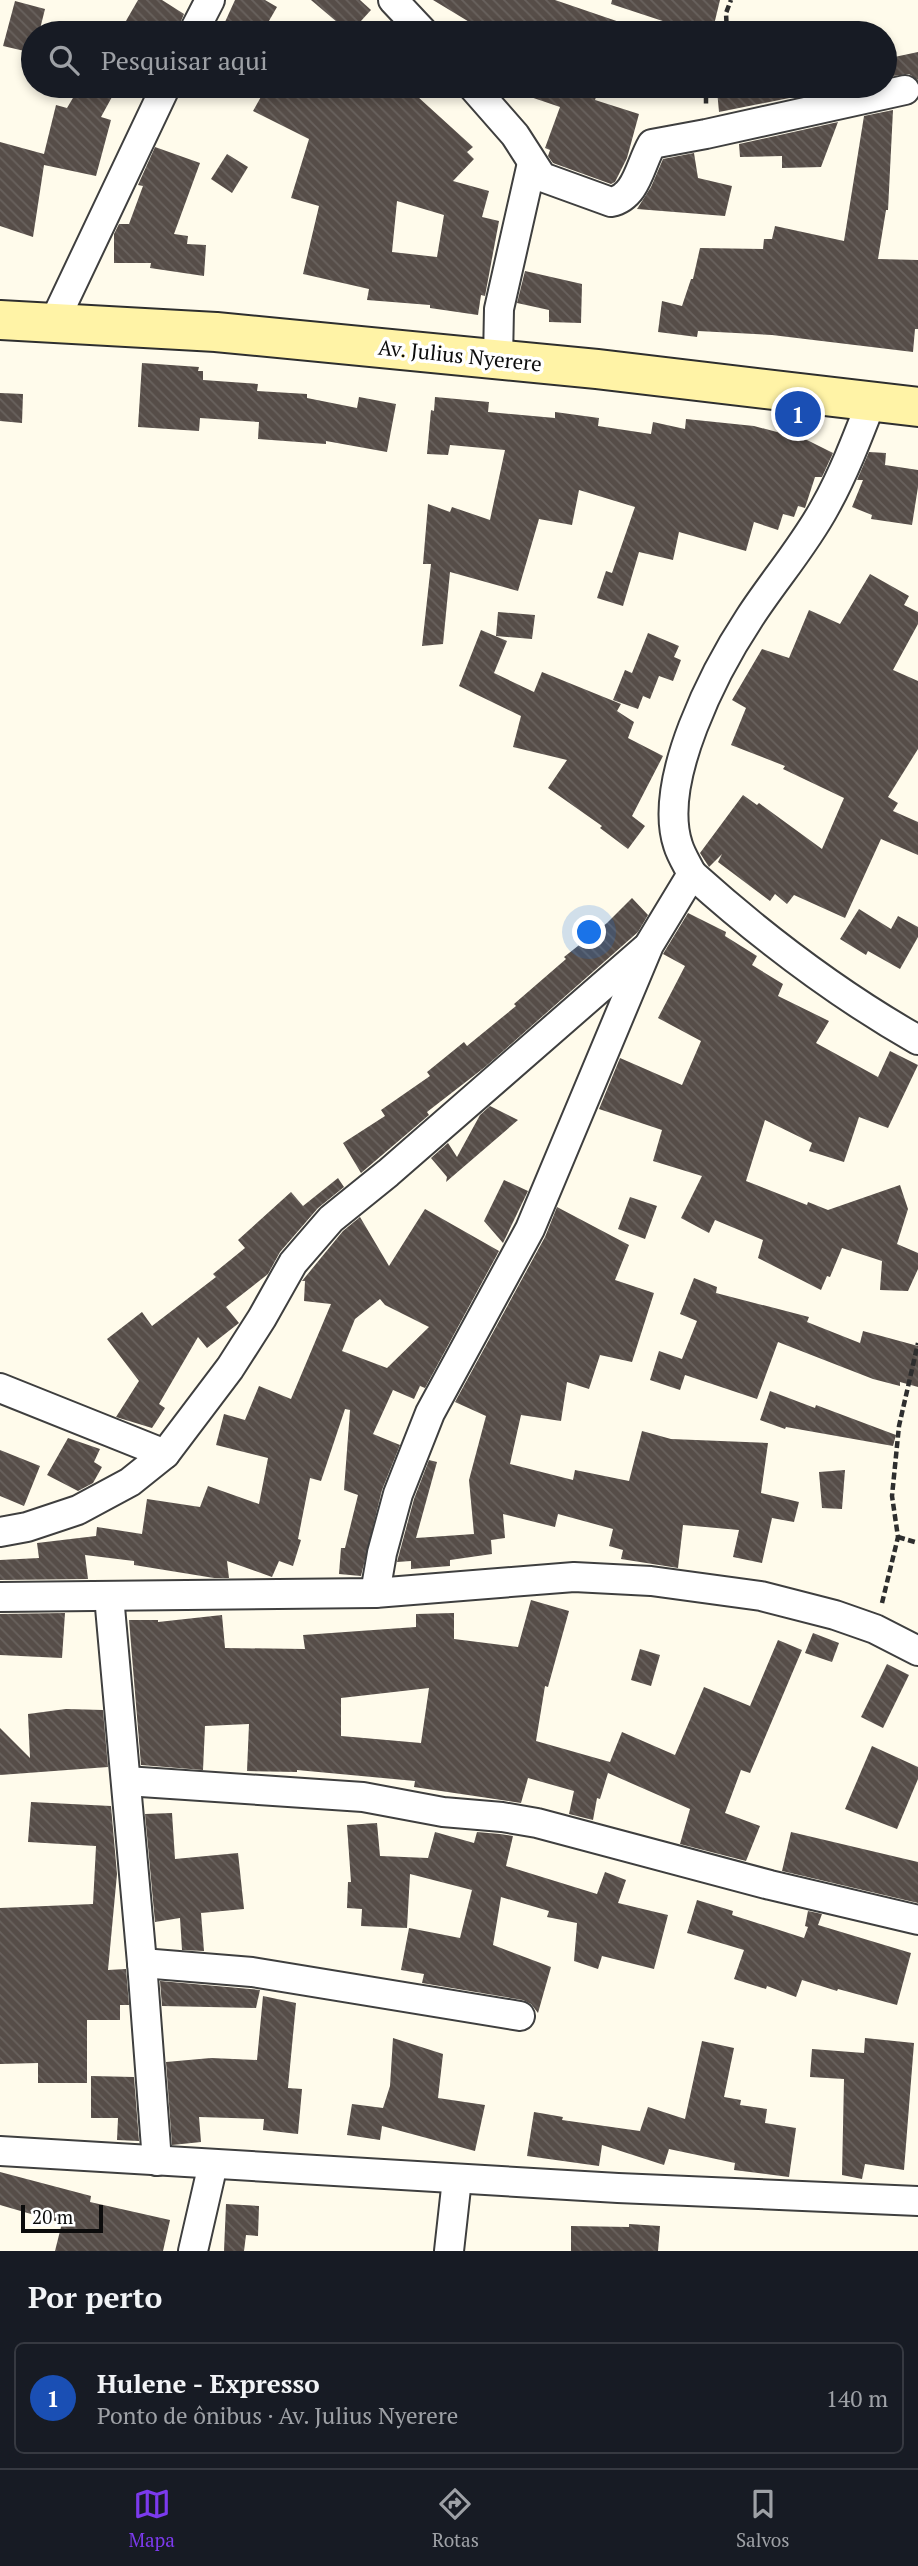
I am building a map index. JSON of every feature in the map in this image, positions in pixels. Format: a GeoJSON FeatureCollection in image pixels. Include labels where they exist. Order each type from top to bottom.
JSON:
{"type":"FeatureCollection","features":[{"type":"Feature","properties":{"kind":"main road","name":"Av. Julius Nyerere"},"geometry":{"type":"LineString","coordinates":[[0,320],[216,332],[803,391],[918,407]]}},
{"type":"Feature","properties":{"kind":"street"},"geometry":{"type":"LineString","coordinates":[[199,21],[210,0]]}},
{"type":"Feature","properties":{"kind":"street"},"geometry":{"type":"LineString","coordinates":[[393,0],[413,21]]}},
{"type":"Feature","properties":{"kind":"street"},"geometry":{"type":"LineString","coordinates":[[897,92],[905,90]]}},
{"type":"Feature","properties":{"kind":"street"},"geometry":{"type":"LineString","coordinates":[[54,322],[160,98]]}},
{"type":"Feature","properties":{"kind":"street"},"geometry":{"type":"LineString","coordinates":[[483,98],[515,135],[542,177],[611,202],[621,200],[629,192],[652,144],[706,135],[870,98]]}},
{"type":"Feature","properties":{"kind":"street"},"geometry":{"type":"LineString","coordinates":[[498,360],[499,309],[532,163]]}},
{"type":"Feature","properties":{"kind":"street"},"geometry":{"type":"LineString","coordinates":[[872,400],[825,508],[750,616],[724,660],[698,714],[678,774],[673,808],[678,844],[692,874],[739,916],[859,1003],[918,1040]]}},
{"type":"Feature","properties":{"kind":"street"},"geometry":{"type":"LineString","coordinates":[[375,1592],[398,1494],[429,1413],[530,1229],[649,945],[692,874]]}},
{"type":"Feature","properties":{"kind":"street"},"geometry":{"type":"LineString","coordinates":[[0,1532],[27,1527],[78,1510],[130,1482],[165,1454],[230,1368],[293,1263],[331,1219],[388,1174],[649,945]]}},
{"type":"Feature","properties":{"kind":"street"},"geometry":{"type":"LineString","coordinates":[[0,1388],[165,1454]]}},
{"type":"Feature","properties":{"kind":"street"},"geometry":{"type":"LineString","coordinates":[[0,1597],[375,1592],[574,1577],[651,1581],[761,1596],[835,1615],[875,1629],[918,1651]]}},
{"type":"Feature","properties":{"kind":"street"},"geometry":{"type":"LineString","coordinates":[[109,1596],[157,2161]]}},
{"type":"Feature","properties":{"kind":"street"},"geometry":{"type":"LineString","coordinates":[[126,1781],[363,1797],[443,1812],[502,1817],[918,1920]]}},
{"type":"Feature","properties":{"kind":"street"},"geometry":{"type":"LineString","coordinates":[[142,1963],[252,1972],[520,2016]]}},
{"type":"Feature","properties":{"kind":"street"},"geometry":{"type":"LineString","coordinates":[[0,2151],[457,2179],[918,2201]]}},
{"type":"Feature","properties":{"kind":"street"},"geometry":{"type":"LineString","coordinates":[[193,2251],[213,2164]]}},
{"type":"Feature","properties":{"kind":"street"},"geometry":{"type":"LineString","coordinates":[[449,2251],[457,2179]]}},
{"type":"Feature","properties":{"kind":"path"},"geometry":{"type":"LineString","coordinates":[[726,21],[726,13],[731,0]]}},
{"type":"Feature","properties":{"kind":"path"},"geometry":{"type":"LineString","coordinates":[[875,1629],[898,1537],[892,1496],[899,1426],[918,1343]]}},
{"type":"Feature","properties":{"kind":"path"},"geometry":{"type":"LineString","coordinates":[[898,1537],[918,1544]]}},
{"type":"Feature","properties":{"kind":"building"},"geometry":{"type":"Polygon","coordinates":[[[138,0],[162,0],[184,14],[181,21],[126,21],[138,0]]]}},
{"type":"Feature","properties":{"kind":"building"},"geometry":{"type":"Polygon","coordinates":[[[235,0],[265,0],[277,7],[269,21],[225,21],[235,0]]]}},
{"type":"Feature","properties":{"kind":"building"},"geometry":{"type":"Polygon","coordinates":[[[311,0],[360,0],[371,10],[361,21],[336,21],[311,0]]]}},
{"type":"Feature","properties":{"kind":"building"},"geometry":{"type":"Polygon","coordinates":[[[433,0],[555,0],[617,21],[468,21],[433,0]]]}},
{"type":"Feature","properties":{"kind":"building"},"geometry":{"type":"Polygon","coordinates":[[[612,0],[720,0],[715,21],[663,21],[611,4],[612,0]]]}},
{"type":"Feature","properties":{"kind":"building"},"geometry":{"type":"Polygon","coordinates":[[[15,1],[45,9],[42,21],[21,21],[21,50],[3,46],[15,1]]]}},
{"type":"Feature","properties":{"kind":"building"},"geometry":{"type":"Polygon","coordinates":[[[918,52],[918,80],[909,74],[897,76],[897,56],[918,52]]]}},
{"type":"Feature","properties":{"kind":"building"},"geometry":{"type":"Polygon","coordinates":[[[73,98],[111,98],[101,117],[111,120],[96,176],[44,165],[33,237],[0,226],[0,142],[44,154],[56,105],[67,108],[73,98]]]}},
{"type":"Feature","properties":{"kind":"building"},"geometry":{"type":"Polygon","coordinates":[[[260,98],[419,98],[473,147],[467,152],[474,159],[453,181],[489,191],[482,217],[499,221],[485,296],[481,295],[478,315],[430,308],[430,305],[367,300],[369,289],[303,274],[319,206],[291,198],[309,139],[253,111],[260,98]],[[397,201],[392,252],[437,257],[444,215],[397,201]]]}},
{"type":"Feature","properties":{"kind":"building"},"geometry":{"type":"Polygon","coordinates":[[[534,98],[596,98],[595,100],[639,114],[627,158],[615,182],[611,184],[553,163],[548,156],[550,150],[545,148],[560,107],[534,98]]]}},
{"type":"Feature","properties":{"kind":"building"},"geometry":{"type":"Polygon","coordinates":[[[718,98],[789,98],[719,112],[718,98]]]}},
{"type":"Feature","properties":{"kind":"building"},"geometry":{"type":"Polygon","coordinates":[[[893,110],[888,210],[878,259],[918,260],[918,329],[915,329],[913,352],[772,335],[698,331],[697,337],[658,332],[662,301],[682,306],[693,279],[700,248],[763,249],[764,239],[772,239],[775,226],[844,241],[864,116],[893,110]]]}},
{"type":"Feature","properties":{"kind":"building"},"geometry":{"type":"Polygon","coordinates":[[[838,122],[821,167],[782,168],[782,156],[740,157],[739,144],[838,122]]]}},
{"type":"Feature","properties":{"kind":"building"},"geometry":{"type":"Polygon","coordinates":[[[155,147],[200,163],[174,234],[188,236],[187,244],[206,245],[204,276],[150,268],[151,263],[114,263],[114,234],[119,224],[129,224],[143,186],[138,185],[155,147]]]}},
{"type":"Feature","properties":{"kind":"building"},"geometry":{"type":"Polygon","coordinates":[[[694,153],[698,178],[732,186],[725,216],[637,209],[651,187],[663,159],[694,153]]]}},
{"type":"Feature","properties":{"kind":"building"},"geometry":{"type":"Polygon","coordinates":[[[227,154],[248,167],[232,193],[211,179],[227,154]]]}},
{"type":"Feature","properties":{"kind":"building"},"geometry":{"type":"Polygon","coordinates":[[[525,271],[582,284],[581,323],[549,322],[549,310],[517,303],[525,271]]]}},
{"type":"Feature","properties":{"kind":"building"},"geometry":{"type":"Polygon","coordinates":[[[142,363],[199,367],[198,371],[203,371],[203,380],[258,384],[257,391],[307,394],[307,398],[357,408],[359,397],[396,404],[387,452],[326,441],[326,444],[258,439],[259,422],[200,418],[199,431],[138,427],[142,363]]]}},
{"type":"Feature","properties":{"kind":"building"},"geometry":{"type":"Polygon","coordinates":[[[0,393],[23,394],[22,423],[0,421],[0,393]]]}},
{"type":"Feature","properties":{"kind":"building"},"geometry":{"type":"Polygon","coordinates":[[[435,397],[489,402],[488,412],[555,418],[555,412],[599,418],[598,426],[651,434],[653,422],[685,429],[686,419],[754,426],[807,440],[833,453],[822,477],[815,477],[805,508],[798,506],[794,517],[783,514],[778,530],[754,522],[746,551],[679,532],[673,560],[639,552],[623,606],[597,598],[606,571],[612,573],[635,507],[579,490],[572,525],[539,519],[518,591],[450,572],[443,644],[422,646],[431,564],[423,564],[428,504],[450,512],[452,507],[490,520],[505,450],[450,445],[448,455],[427,454],[431,410],[434,411],[435,397]]]}},
{"type":"Feature","properties":{"kind":"building"},"geometry":{"type":"Polygon","coordinates":[[[869,452],[886,453],[885,465],[918,470],[912,525],[871,519],[872,515],[852,507],[863,480],[857,480],[869,452]]]}},
{"type":"Feature","properties":{"kind":"building"},"geometry":{"type":"Polygon","coordinates":[[[870,574],[909,596],[904,605],[918,612],[918,624],[893,670],[918,681],[918,749],[888,797],[898,803],[893,811],[918,822],[918,855],[881,839],[845,918],[794,895],[787,904],[775,894],[770,901],[718,862],[722,854],[709,867],[700,853],[743,795],[757,805],[759,803],[822,849],[844,798],[783,769],[785,766],[731,745],[746,708],[732,700],[762,649],[789,658],[809,610],[840,624],[870,574]]]}},
{"type":"Feature","properties":{"kind":"building"},"geometry":{"type":"Polygon","coordinates":[[[498,612],[535,615],[532,639],[496,636],[498,612]]]}},
{"type":"Feature","properties":{"kind":"building"},"geometry":{"type":"Polygon","coordinates":[[[481,630],[507,641],[494,673],[534,692],[542,672],[621,704],[617,711],[634,722],[628,738],[663,756],[632,816],[645,826],[628,849],[600,828],[602,826],[548,788],[567,760],[513,747],[521,716],[459,686],[481,630]]]}},
{"type":"Feature","properties":{"kind":"building"},"geometry":{"type":"Polygon","coordinates":[[[648,633],[679,646],[674,657],[681,660],[673,681],[659,676],[650,699],[643,696],[638,709],[613,700],[625,670],[632,673],[648,633]]]}},
{"type":"Feature","properties":{"kind":"building"},"geometry":{"type":"Polygon","coordinates":[[[632,898],[648,915],[638,932],[485,1067],[427,1112],[429,1115],[361,1173],[343,1143],[385,1116],[381,1110],[430,1076],[427,1072],[464,1042],[467,1046],[516,1006],[514,1004],[566,959],[564,957],[607,923],[632,898]]]}},
{"type":"Feature","properties":{"kind":"building"},"geometry":{"type":"Polygon","coordinates":[[[859,909],[891,929],[898,916],[918,927],[918,937],[900,969],[868,951],[866,955],[840,939],[859,909]]]}},
{"type":"Feature","properties":{"kind":"building"},"geometry":{"type":"Polygon","coordinates":[[[688,913],[726,932],[725,936],[757,956],[752,965],[783,984],[778,996],[829,1021],[816,1043],[878,1077],[890,1051],[918,1065],[888,1128],[859,1117],[844,1162],[809,1151],[812,1143],[765,1120],[746,1181],[807,1205],[808,1202],[828,1210],[900,1185],[908,1209],[897,1244],[918,1253],[918,1269],[908,1291],[880,1290],[882,1261],[842,1248],[830,1277],[827,1276],[821,1290],[758,1258],[763,1240],[715,1220],[709,1233],[681,1218],[702,1176],[653,1161],[662,1130],[599,1109],[620,1058],[682,1085],[701,1041],[658,1018],[685,966],[663,954],[688,913]]]}},
{"type":"Feature","properties":{"kind":"building"},"geometry":{"type":"Polygon","coordinates":[[[490,1106],[518,1120],[446,1182],[447,1177],[431,1158],[448,1143],[457,1157],[480,1115],[490,1106]]]}},
{"type":"Feature","properties":{"kind":"building"},"geometry":{"type":"Polygon","coordinates":[[[338,1178],[344,1187],[318,1208],[280,1252],[268,1274],[226,1307],[239,1323],[207,1348],[198,1337],[159,1404],[165,1408],[152,1428],[116,1417],[139,1381],[107,1339],[142,1312],[152,1326],[216,1277],[213,1274],[245,1248],[238,1240],[291,1192],[303,1206],[338,1178]]]}},
{"type":"Feature","properties":{"kind":"building"},"geometry":{"type":"Polygon","coordinates":[[[504,1180],[528,1191],[503,1243],[484,1221],[504,1180]]]}},
{"type":"Feature","properties":{"kind":"building"},"geometry":{"type":"Polygon","coordinates":[[[630,1197],[657,1206],[645,1239],[618,1229],[630,1197]]]}},
{"type":"Feature","properties":{"kind":"building"},"geometry":{"type":"Polygon","coordinates":[[[557,1207],[629,1245],[615,1280],[654,1293],[632,1362],[600,1355],[589,1389],[567,1382],[561,1421],[521,1415],[510,1464],[573,1480],[575,1470],[629,1481],[642,1431],[671,1439],[768,1443],[761,1493],[799,1502],[794,1522],[772,1518],[762,1563],[733,1557],[739,1530],[683,1525],[678,1568],[621,1559],[623,1550],[609,1546],[613,1529],[558,1514],[555,1527],[503,1514],[505,1538],[491,1540],[492,1554],[450,1560],[450,1566],[411,1569],[411,1561],[397,1562],[414,1499],[429,1460],[437,1462],[416,1538],[474,1534],[469,1480],[486,1416],[455,1402],[545,1237],[557,1207]]]}},
{"type":"Feature","properties":{"kind":"building"},"geometry":{"type":"Polygon","coordinates":[[[425,1209],[499,1251],[425,1388],[420,1386],[414,1399],[393,1390],[373,1434],[400,1445],[382,1490],[361,1576],[339,1574],[341,1548],[345,1548],[358,1495],[344,1490],[350,1410],[345,1409],[321,1481],[310,1478],[298,1539],[301,1540],[293,1566],[279,1561],[272,1577],[227,1561],[229,1578],[214,1578],[134,1565],[134,1561],[85,1555],[88,1579],[0,1580],[0,1560],[39,1558],[37,1543],[96,1536],[97,1527],[142,1534],[147,1499],[200,1507],[208,1486],[259,1504],[268,1458],[216,1445],[224,1414],[245,1420],[259,1386],[291,1399],[331,1304],[304,1301],[305,1281],[302,1281],[343,1231],[360,1217],[389,1266],[425,1209]],[[380,1299],[355,1319],[342,1351],[387,1368],[429,1327],[385,1305],[380,1299]]]}},
{"type":"Feature","properties":{"kind":"building"},"geometry":{"type":"Polygon","coordinates":[[[694,1278],[717,1287],[716,1293],[809,1317],[807,1322],[860,1343],[863,1331],[918,1346],[918,1387],[900,1382],[900,1386],[873,1379],[778,1342],[757,1399],[685,1375],[680,1390],[650,1380],[659,1351],[682,1359],[697,1321],[680,1314],[694,1278]]]}},
{"type":"Feature","properties":{"kind":"building"},"geometry":{"type":"Polygon","coordinates":[[[770,1391],[896,1435],[893,1446],[786,1427],[785,1429],[760,1420],[770,1391]]]}},
{"type":"Feature","properties":{"kind":"building"},"geometry":{"type":"Polygon","coordinates":[[[68,1438],[100,1449],[94,1462],[102,1467],[93,1483],[78,1491],[47,1475],[68,1438]]]}},
{"type":"Feature","properties":{"kind":"building"},"geometry":{"type":"Polygon","coordinates":[[[0,1450],[40,1466],[24,1506],[0,1496],[0,1450]]]}},
{"type":"Feature","properties":{"kind":"building"},"geometry":{"type":"Polygon","coordinates":[[[845,1470],[842,1509],[822,1508],[819,1472],[845,1470]]]}},
{"type":"Feature","properties":{"kind":"building"},"geometry":{"type":"Polygon","coordinates":[[[531,1600],[569,1611],[548,1687],[545,1686],[536,1741],[610,1762],[622,1732],[675,1755],[704,1687],[750,1706],[778,1640],[802,1650],[750,1773],[741,1770],[725,1813],[760,1826],[746,1861],[680,1844],[690,1809],[608,1773],[600,1799],[597,1798],[593,1820],[569,1814],[574,1791],[528,1778],[521,1803],[414,1787],[415,1781],[297,1770],[247,1771],[249,1724],[205,1726],[203,1770],[141,1765],[129,1620],[158,1622],[222,1615],[225,1648],[305,1649],[303,1635],[416,1627],[416,1614],[454,1613],[454,1639],[518,1647],[531,1600]],[[429,1688],[341,1698],[341,1736],[421,1743],[429,1688]]]}},
{"type":"Feature","properties":{"kind":"building"},"geometry":{"type":"Polygon","coordinates":[[[65,1613],[62,1658],[0,1655],[0,1614],[65,1613]]]}},
{"type":"Feature","properties":{"kind":"building"},"geometry":{"type":"Polygon","coordinates":[[[813,1633],[839,1643],[832,1662],[805,1653],[813,1633]]]}},
{"type":"Feature","properties":{"kind":"building"},"geometry":{"type":"Polygon","coordinates":[[[640,1649],[660,1655],[651,1686],[631,1680],[640,1649]]]}},
{"type":"Feature","properties":{"kind":"building"},"geometry":{"type":"Polygon","coordinates":[[[887,1664],[909,1675],[883,1728],[861,1717],[887,1664]]]}},
{"type":"Feature","properties":{"kind":"building"},"geometry":{"type":"Polygon","coordinates":[[[66,1709],[103,1710],[108,1767],[0,1775],[0,1728],[30,1758],[28,1714],[66,1709]]]}},
{"type":"Feature","properties":{"kind":"building"},"geometry":{"type":"Polygon","coordinates":[[[872,1746],[918,1767],[918,1779],[897,1829],[845,1809],[872,1746]]]}},
{"type":"Feature","properties":{"kind":"building"},"geometry":{"type":"Polygon","coordinates":[[[31,1802],[111,1806],[117,1874],[108,1970],[126,1969],[129,2005],[120,2005],[120,2020],[87,2020],[87,2083],[38,2083],[38,2063],[0,2064],[0,1908],[93,1904],[96,1846],[28,1842],[31,1802]]]}},
{"type":"Feature","properties":{"kind":"building"},"geometry":{"type":"Polygon","coordinates":[[[172,1813],[175,1859],[238,1853],[244,1909],[201,1913],[204,1951],[182,1950],[180,1918],[155,1922],[145,1814],[172,1813]]]}},
{"type":"Feature","properties":{"kind":"building"},"geometry":{"type":"Polygon","coordinates":[[[377,1823],[380,1856],[428,1858],[435,1832],[474,1843],[477,1832],[500,1834],[513,1836],[506,1866],[597,1894],[605,1872],[626,1880],[618,1903],[668,1915],[654,1969],[602,1956],[598,1969],[574,1961],[577,1923],[547,1917],[549,1911],[501,1897],[493,1945],[551,1967],[538,2013],[531,2004],[523,2000],[422,1983],[424,1974],[401,1970],[409,1928],[460,1938],[472,1890],[410,1874],[407,1928],[361,1926],[362,1909],[347,1908],[348,1882],[351,1882],[347,1825],[377,1823]]]}},
{"type":"Feature","properties":{"kind":"building"},"geometry":{"type":"Polygon","coordinates":[[[791,1832],[918,1862],[918,1903],[782,1871],[791,1832]]]}},
{"type":"Feature","properties":{"kind":"building"},"geometry":{"type":"Polygon","coordinates":[[[697,1900],[733,1911],[732,1915],[804,1938],[808,1927],[805,1926],[808,1911],[822,1914],[818,1925],[911,1953],[897,2005],[802,1980],[796,1997],[767,1986],[766,1989],[734,1979],[744,1950],[687,1933],[697,1900]]]}},
{"type":"Feature","properties":{"kind":"building"},"geometry":{"type":"Polygon","coordinates":[[[160,1981],[260,1990],[256,2008],[162,2006],[160,1981]]]}},
{"type":"Feature","properties":{"kind":"building"},"geometry":{"type":"Polygon","coordinates":[[[263,1996],[296,2003],[288,2088],[302,2089],[298,2134],[263,2130],[264,2119],[199,2117],[201,2142],[172,2145],[166,2062],[211,2058],[257,2060],[263,1996]]]}},
{"type":"Feature","properties":{"kind":"building"},"geometry":{"type":"Polygon","coordinates":[[[393,2038],[443,2054],[438,2098],[485,2105],[475,2151],[382,2126],[380,2140],[347,2135],[352,2104],[383,2108],[390,2086],[393,2038]]]}},
{"type":"Feature","properties":{"kind":"building"},"geometry":{"type":"Polygon","coordinates":[[[865,2038],[914,2043],[904,2170],[865,2164],[862,2179],[842,2175],[844,2079],[810,2077],[812,2049],[864,2053],[865,2038]]]}},
{"type":"Feature","properties":{"kind":"building"},"geometry":{"type":"Polygon","coordinates":[[[702,2041],[734,2048],[724,2097],[741,2100],[740,2105],[767,2109],[765,2123],[796,2128],[789,2177],[734,2170],[735,2163],[669,2149],[664,2165],[602,2145],[599,2166],[527,2156],[534,2112],[563,2117],[562,2120],[640,2131],[648,2107],[685,2119],[702,2041]]]}},
{"type":"Feature","properties":{"kind":"building"},"geometry":{"type":"Polygon","coordinates":[[[91,2076],[134,2077],[139,2141],[117,2140],[118,2118],[91,2118],[91,2076]]]}},
{"type":"Feature","properties":{"kind":"building"},"geometry":{"type":"Polygon","coordinates":[[[0,2172],[91,2196],[90,2202],[170,2220],[163,2251],[55,2251],[62,2223],[0,2205],[0,2172]]]}},
{"type":"Feature","properties":{"kind":"building"},"geometry":{"type":"Polygon","coordinates":[[[226,2204],[259,2206],[258,2236],[246,2235],[244,2251],[224,2251],[226,2204]]]}},
{"type":"Feature","properties":{"kind":"building"},"geometry":{"type":"Polygon","coordinates":[[[629,2224],[660,2226],[658,2251],[571,2251],[571,2226],[629,2227],[629,2224]]]}},
{"type":"Feature","properties":{"kind":"place","name":"Hulene - Expresso"},"geometry":{"type":"Point","coordinates":[798,414]}}]}
